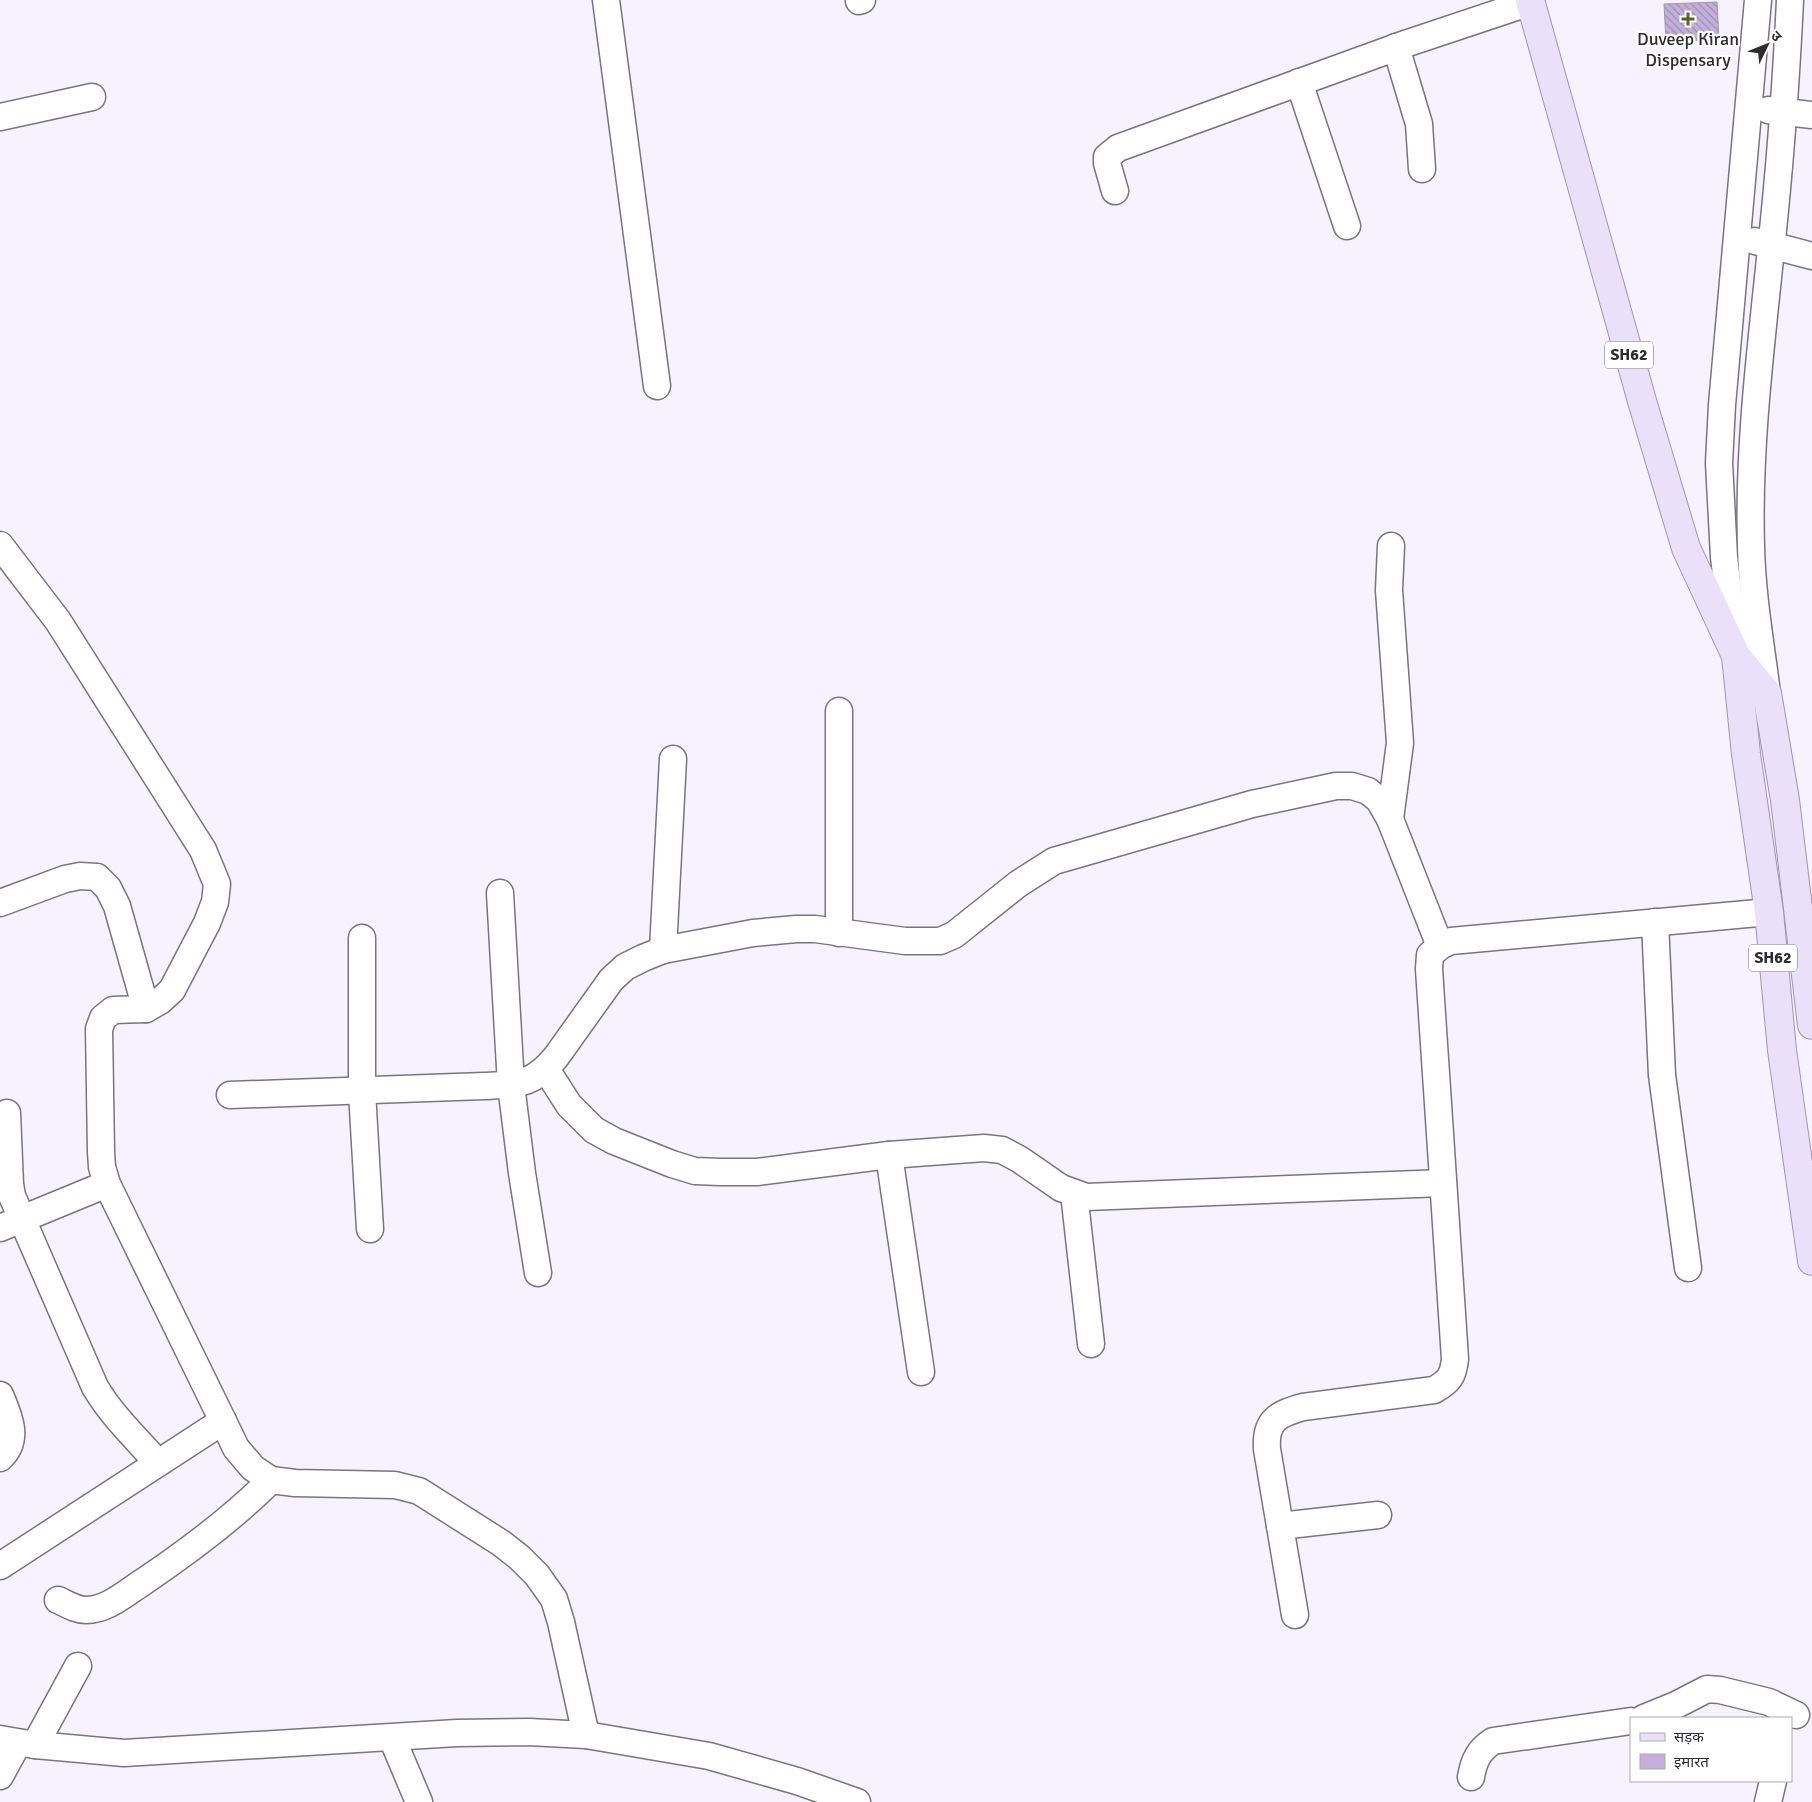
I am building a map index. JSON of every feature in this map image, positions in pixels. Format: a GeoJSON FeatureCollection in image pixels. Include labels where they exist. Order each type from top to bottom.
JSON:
{"type":"FeatureCollection","features":[{"type":"Feature","properties":{"kind":"main road","name":"SH62"},"geometry":{"type":"LineString","coordinates":[[1530,1],[1686,548],[1736,656],[1767,693],[1785,800],[1812,1025]]}},
{"type":"Feature","properties":{"kind":"main road","name":"SH62"},"geometry":{"type":"LineString","coordinates":[[1736,656],[1746,754],[1769,912],[1782,1050],[1812,1261]]}},
{"type":"Feature","properties":{"kind":"street"},"geometry":{"type":"LineString","coordinates":[[606,0],[657,386]]}},
{"type":"Feature","properties":{"kind":"street"},"geometry":{"type":"LineString","coordinates":[[1736,656],[1724,556],[1719,463],[1722,405],[1758,0]]}},
{"type":"Feature","properties":{"kind":"street"},"geometry":{"type":"LineString","coordinates":[[1767,693],[1750,547],[1757,388],[1784,112],[1790,0]]}},
{"type":"Feature","properties":{"kind":"street"},"geometry":{"type":"LineString","coordinates":[[1115,191],[1107,157],[1118,148],[1396,47],[1530,1]]}},
{"type":"Feature","properties":{"kind":"street"},"geometry":{"type":"LineString","coordinates":[[1396,47],[1419,124],[1422,169]]}},
{"type":"Feature","properties":{"kind":"street"},"geometry":{"type":"LineString","coordinates":[[1299,82],[1347,226]]}},
{"type":"Feature","properties":{"kind":"street"},"geometry":{"type":"LineString","coordinates":[[0,117],[92,97]]}},
{"type":"Feature","properties":{"kind":"street"},"geometry":{"type":"LineString","coordinates":[[1749,108],[1812,115]]}},
{"type":"Feature","properties":{"kind":"street"},"geometry":{"type":"LineString","coordinates":[[1737,238],[1812,256]]}},
{"type":"Feature","properties":{"kind":"street"},"geometry":{"type":"LineString","coordinates":[[0,545],[58,621],[203,850],[217,884],[215,902],[207,923],[172,990],[160,1001],[146,1009],[112,1010],[103,1018],[99,1029],[101,1152],[102,1167],[107,1184],[236,1448],[253,1468],[271,1480],[295,1483],[395,1485],[419,1492],[494,1539],[520,1558],[537,1575],[554,1599],[561,1622],[586,1736]]}},
{"type":"Feature","properties":{"kind":"street"},"geometry":{"type":"LineString","coordinates":[[1390,819],[1400,744],[1389,590],[1391,546]]}},
{"type":"Feature","properties":{"kind":"street"},"geometry":{"type":"LineString","coordinates":[[839,711],[839,933]]}},
{"type":"Feature","properties":{"kind":"street"},"geometry":{"type":"LineString","coordinates":[[663,950],[673,759]]}},
{"type":"Feature","properties":{"kind":"street"},"geometry":{"type":"LineString","coordinates":[[230,1095],[362,1092],[511,1085],[531,1080],[546,1069],[611,980],[625,967],[663,950],[776,930],[815,930],[905,941],[940,941],[954,935],[1018,884],[1054,862],[1252,804],[1326,788],[1352,786],[1368,791],[1379,800],[1390,819],[1440,946]]}},
{"type":"Feature","properties":{"kind":"street"},"geometry":{"type":"LineString","coordinates":[[0,903],[65,879],[80,876],[96,877],[108,888],[117,906],[146,1009]]}},
{"type":"Feature","properties":{"kind":"street"},"geometry":{"type":"LineString","coordinates":[[500,893],[511,1085],[522,1173],[538,1273]]}},
{"type":"Feature","properties":{"kind":"street"},"geometry":{"type":"LineString","coordinates":[[1295,1615],[1266,1434],[1271,1423],[1284,1413],[1303,1408],[1434,1390],[1446,1384],[1453,1374],[1455,1358],[1429,969],[1430,955],[1440,946],[1451,941],[1769,912]]}},
{"type":"Feature","properties":{"kind":"street"},"geometry":{"type":"LineString","coordinates":[[1655,922],[1662,1075],[1688,1268]]}},
{"type":"Feature","properties":{"kind":"street"},"geometry":{"type":"LineString","coordinates":[[362,938],[362,1092],[370,1229]]}},
{"type":"Feature","properties":{"kind":"street"},"geometry":{"type":"LineString","coordinates":[[546,1069],[569,1105],[594,1130],[614,1141],[695,1171],[757,1172],[889,1155],[962,1148],[1002,1150],[1019,1159],[1061,1188],[1086,1197],[1443,1183]]}},
{"type":"Feature","properties":{"kind":"street"},"geometry":{"type":"LineString","coordinates":[[7,1113],[11,1223],[105,1404],[158,1463]]}},
{"type":"Feature","properties":{"kind":"street"},"geometry":{"type":"LineString","coordinates":[[889,1155],[921,1372]]}},
{"type":"Feature","properties":{"kind":"street"},"geometry":{"type":"LineString","coordinates":[[11,1223],[107,1184]]}},
{"type":"Feature","properties":{"kind":"street"},"geometry":{"type":"LineString","coordinates":[[1074,1194],[1091,1344]]}},
{"type":"Feature","properties":{"kind":"street"},"geometry":{"type":"LineString","coordinates":[[0,1395],[8,1414],[11,1433],[10,1447],[0,1458]]}},
{"type":"Feature","properties":{"kind":"street"},"geometry":{"type":"LineString","coordinates":[[0,1566],[223,1421]]}},
{"type":"Feature","properties":{"kind":"street"},"geometry":{"type":"LineString","coordinates":[[58,1600],[73,1608],[85,1610],[99,1608],[113,1602],[178,1559],[219,1528],[271,1480]]}},
{"type":"Feature","properties":{"kind":"street"},"geometry":{"type":"LineString","coordinates":[[1280,1526],[1378,1515]]}},
{"type":"Feature","properties":{"kind":"street"},"geometry":{"type":"LineString","coordinates":[[0,1776],[18,1742],[78,1666]]}},
{"type":"Feature","properties":{"kind":"street"},"geometry":{"type":"LineString","coordinates":[[1647,1717],[1676,1706],[1707,1689],[1720,1690],[1770,1702],[1800,1715]]}},
{"type":"Feature","properties":{"kind":"street"},"geometry":{"type":"LineString","coordinates":[[1471,1777],[1477,1756],[1485,1746],[1493,1741],[1630,1721]]}},
{"type":"Feature","properties":{"kind":"street"},"geometry":{"type":"LineString","coordinates":[[18,1742],[124,1753],[457,1733],[529,1732],[586,1736],[710,1756],[797,1781],[857,1802]]}},
{"type":"Feature","properties":{"kind":"street"},"geometry":{"type":"LineString","coordinates":[[392,1738],[419,1802]]}},
{"type":"Feature","properties":{"kind":"street"},"geometry":{"type":"LineString","coordinates":[[1768,1802],[1773,1782]]}},
{"type":"Feature","properties":{"kind":"building"},"geometry":{"type":"Polygon","coordinates":[[[1717,2],[1719,39],[1666,42],[1664,4],[1717,2]]]}},
{"type":"Feature","properties":{"kind":"place","name":"Duveep Kiran Dispensary"},"geometry":{"type":"Point","coordinates":[1688,19]}}]}
